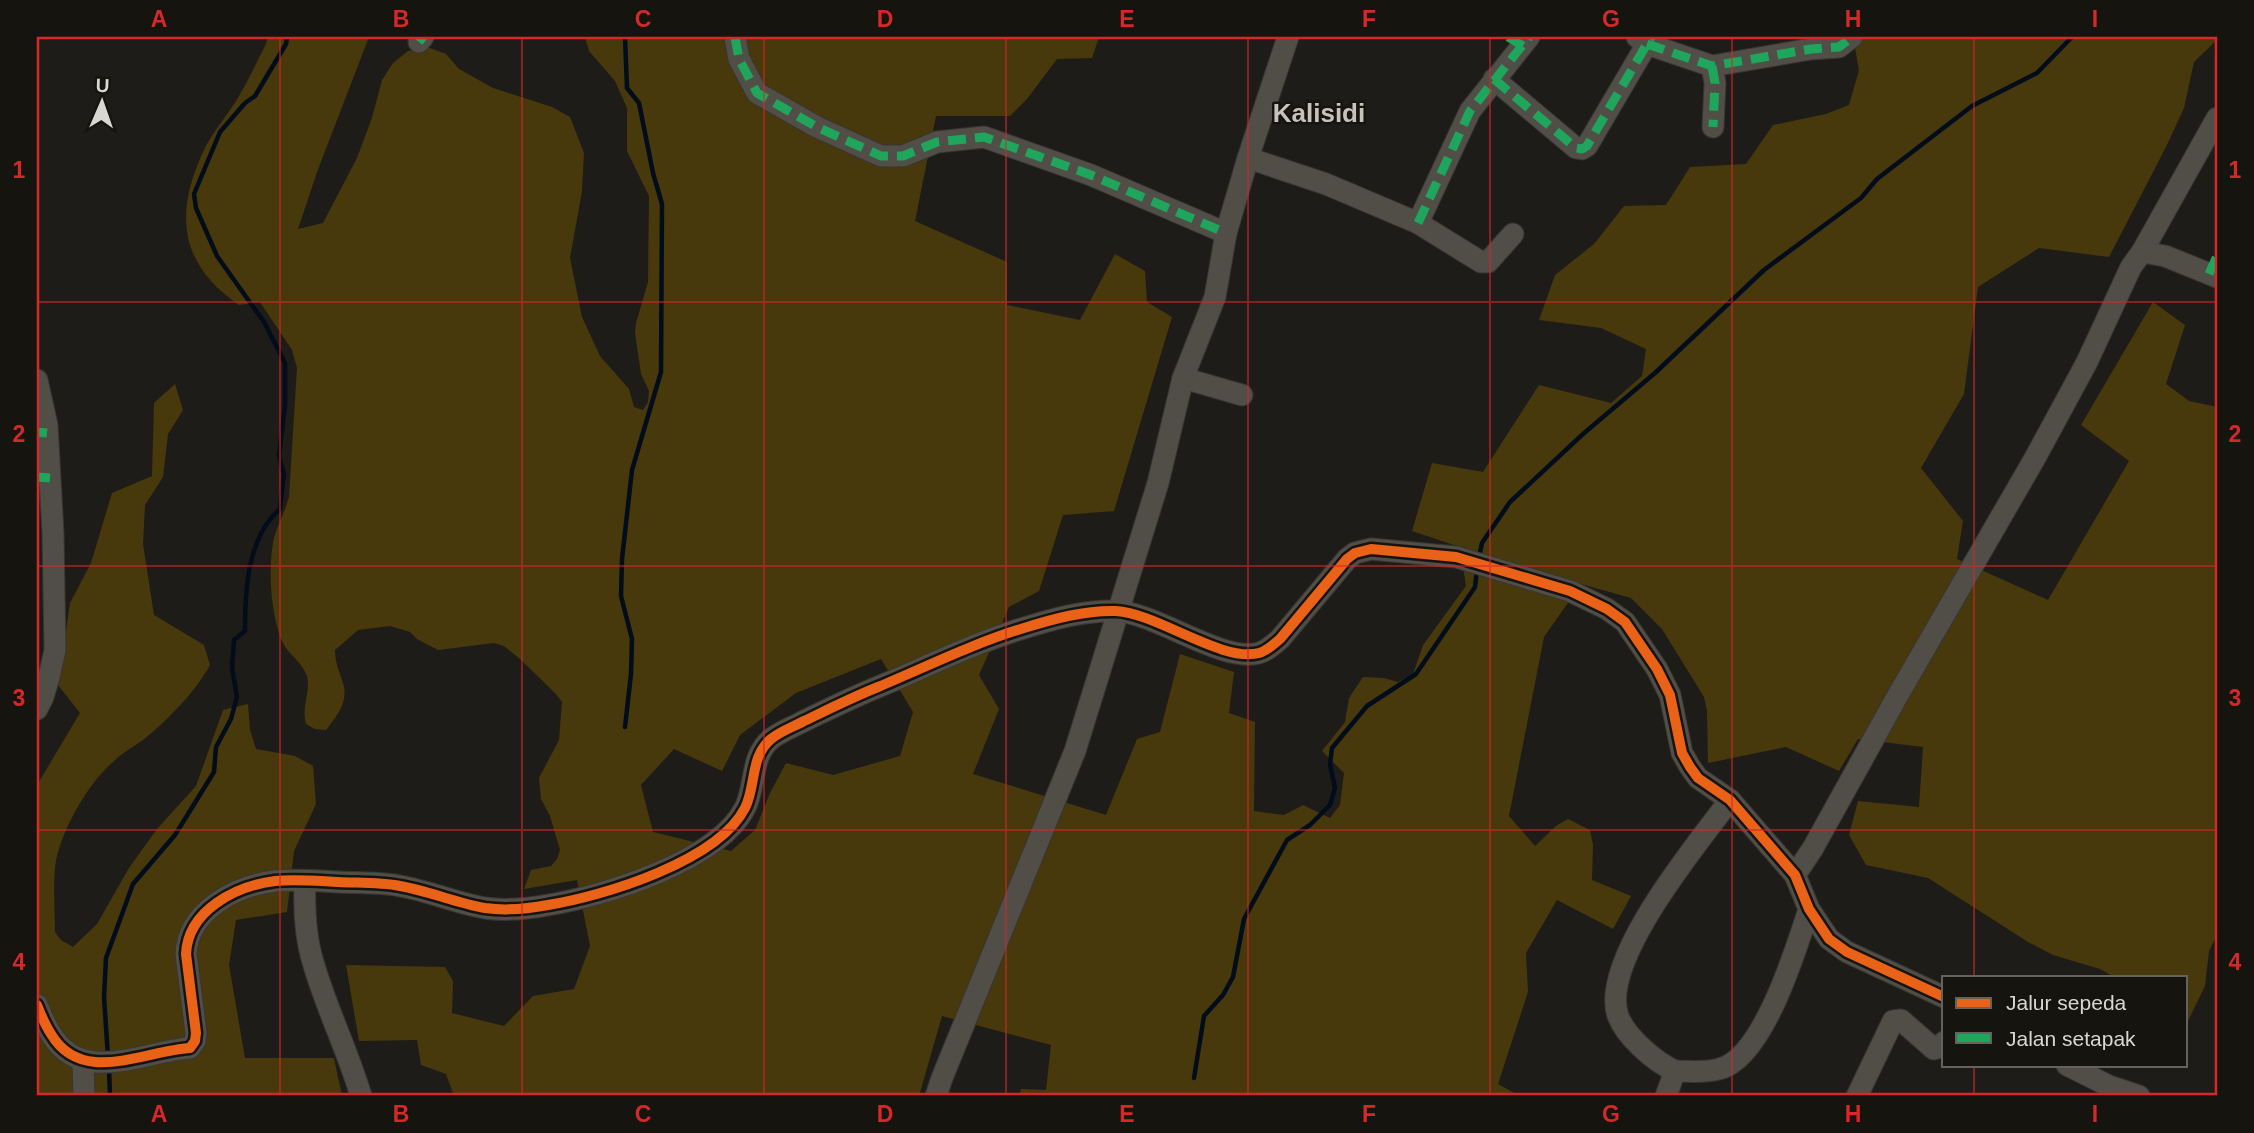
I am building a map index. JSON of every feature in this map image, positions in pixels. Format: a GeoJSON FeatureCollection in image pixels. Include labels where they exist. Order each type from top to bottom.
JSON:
{"type":"FeatureCollection","features":[{"type":"Feature","properties":{"kind":"street"},"geometry":{"type":"LineString","coordinates":[[735,37],[739,59],[757,93],[817,127],[881,156],[903,156],[937,142],[984,137],[1091,175],[1226,233]]}},
{"type":"Feature","properties":{"kind":"street"},"geometry":{"type":"LineString","coordinates":[[936,1096],[1075,751],[1158,483],[1183,378],[1215,297],[1226,233],[1288,37]]}},
{"type":"Feature","properties":{"kind":"street"},"geometry":{"type":"LineString","coordinates":[[1494,79],[1576,148],[1582,149],[1587,146],[1645,39],[1712,66],[1811,49],[1839,47],[1852,37]]}},
{"type":"Feature","properties":{"kind":"street"},"geometry":{"type":"LineString","coordinates":[[1418,223],[1470,111],[1520,40]]}},
{"type":"Feature","properties":{"kind":"street"},"geometry":{"type":"LineString","coordinates":[[1712,66],[1715,83],[1713,127]]}},
{"type":"Feature","properties":{"kind":"street"},"geometry":{"type":"LineString","coordinates":[[1795,876],[2041,446],[2087,362],[2131,267],[2217,120]]}},
{"type":"Feature","properties":{"kind":"street"},"geometry":{"type":"LineString","coordinates":[[1248,158],[1326,184],[1418,223],[1481,262],[1488,262],[1513,234]]}},
{"type":"Feature","properties":{"kind":"street"},"geometry":{"type":"LineString","coordinates":[[2142,252],[2214,269]]}},
{"type":"Feature","properties":{"kind":"street"},"geometry":{"type":"LineString","coordinates":[[1183,378],[1242,395]]}},
{"type":"Feature","properties":{"kind":"street"},"geometry":{"type":"LineString","coordinates":[[37,380],[40,389],[43,478],[53,533],[46,687],[37,709]]}},
{"type":"Feature","properties":{"kind":"street"},"geometry":{"type":"LineString","coordinates":[[37,1005],[52,1036],[69,1054],[100,1062],[190,1048],[195,1041],[187,942],[197,922],[214,903],[247,888],[272,882],[305,881],[398,885],[467,904],[503,909],[550,905],[636,882],[711,846],[727,833],[739,819],[747,803],[760,753],[768,741],[842,702],[1022,629],[1072,615],[1118,611],[1142,617],[1214,646],[1259,653],[1280,639],[1338,567],[1364,550],[1456,557],[1570,591],[1607,609],[1626,622],[1657,669],[1670,695],[1682,753],[1690,767],[1699,778],[1730,800],[1795,876],[1809,909],[1829,939],[1839,947],[1942,996]]}},
{"type":"Feature","properties":{"kind":"street"},"geometry":{"type":"LineString","coordinates":[[1730,800],[1676,873],[1634,938],[1617,992],[1618,1015],[1634,1039],[1662,1065],[1675,1071],[1720,1069],[1742,1056],[1766,1018],[1785,980],[1809,909]]}},
{"type":"Feature","properties":{"kind":"street"},"geometry":{"type":"LineString","coordinates":[[305,881],[304,913],[313,962],[361,1096]]}},
{"type":"Feature","properties":{"kind":"street"},"geometry":{"type":"LineString","coordinates":[[1857,1096],[1895,1020],[1901,1020],[1908,1025],[1934,1049],[1942,1045]]}},
{"type":"Feature","properties":{"kind":"street"},"geometry":{"type":"LineString","coordinates":[[84,1096],[100,1062]]}},
{"type":"Feature","properties":{"kind":"street"},"geometry":{"type":"LineString","coordinates":[[2069,1066],[2109,1086],[2138,1096]]}},
{"type":"Feature","properties":{"kind":"street"},"geometry":{"type":"LineString","coordinates":[[1666,1096],[1675,1071]]}},
{"type":"Feature","properties":{"kind":"shaded area"},"geometry":{"type":"Polygon","coordinates":[[[268,37],[369,37],[298,229],[323,223],[357,158],[382,80],[393,63],[408,51],[427,47],[446,54],[459,69],[493,88],[552,107],[570,117],[584,153],[582,191],[570,258],[582,317],[600,356],[629,389],[634,407],[643,410],[648,402],[649,391],[641,374],[635,333],[648,282],[649,196],[627,151],[627,108],[615,81],[589,51],[585,37],[1099,37],[1092,58],[1057,59],[1027,99],[1010,116],[936,116],[915,221],[1007,262],[1007,305],[1080,320],[1115,254],[1145,271],[1147,302],[1172,317],[1114,511],[1063,515],[1039,591],[1009,607],[979,675],[999,709],[973,774],[1106,815],[1137,739],[1160,732],[1180,654],[1234,672],[1229,713],[1255,722],[1254,811],[1284,815],[1303,805],[1330,818],[1340,805],[1344,773],[1322,751],[1345,722],[1349,698],[1363,677],[1398,682],[1413,674],[1423,645],[1466,586],[1460,547],[1412,531],[1432,463],[1483,472],[1539,385],[1611,403],[1642,376],[1646,349],[1601,328],[1539,320],[1555,275],[1594,244],[1624,206],[1666,205],[1690,167],[1746,164],[1773,125],[1826,114],[1849,105],[1859,70],[1853,37],[2217,37],[2194,62],[2184,108],[2109,257],[2039,248],[1978,287],[1964,394],[1921,468],[1963,521],[1957,559],[2048,600],[2129,461],[2081,425],[2153,302],[2185,325],[2166,384],[2189,401],[2217,407],[2217,935],[2209,951],[2205,986],[2188,1021],[2188,976],[2112,976],[2100,969],[2053,955],[2028,942],[1928,878],[1866,865],[1849,835],[1858,801],[1919,807],[1923,747],[1858,739],[1839,771],[1786,747],[1708,763],[1707,711],[1704,697],[1662,629],[1631,598],[1581,584],[1544,637],[1509,816],[1535,846],[1556,826],[1568,819],[1590,830],[1593,845],[1592,880],[1631,896],[1613,929],[1557,900],[1526,953],[1528,992],[1498,1084],[1520,1096],[1019,1096],[1021,1089],[1046,1090],[1051,1045],[942,1016],[919,1096],[454,1096],[446,1074],[421,1065],[417,1040],[359,1041],[346,965],[445,967],[453,981],[452,1013],[504,1026],[533,996],[574,989],[590,946],[577,880],[524,889],[531,870],[551,866],[560,850],[550,816],[541,799],[539,778],[559,740],[562,702],[504,646],[494,643],[438,650],[417,639],[410,632],[390,626],[358,630],[335,650],[344,690],[341,708],[326,730],[315,729],[306,724],[307,676],[284,645],[280,635],[273,609],[271,581],[274,538],[289,497],[297,368],[292,350],[260,302],[239,305],[219,289],[194,255],[188,236],[188,195],[194,173],[212,136],[239,96],[268,37]],[[881,659],[796,693],[740,735],[722,771],[674,749],[641,785],[653,832],[731,851],[755,830],[786,763],[833,775],[900,756],[913,712],[881,659]]]}},
{"type":"Feature","properties":{"kind":"shaded area"},"geometry":{"type":"Polygon","coordinates":[[[175,384],[183,410],[168,434],[163,477],[145,505],[143,544],[154,615],[204,645],[210,665],[171,715],[103,771],[84,796],[68,825],[57,855],[55,932],[61,940],[73,947],[97,924],[129,868],[157,829],[196,786],[223,710],[248,704],[250,730],[256,749],[295,756],[313,766],[316,804],[294,851],[287,912],[236,920],[229,965],[245,1058],[334,1058],[342,1096],[37,1096],[37,785],[80,713],[58,685],[70,603],[91,563],[112,493],[152,476],[154,403],[175,384]]]}},
{"type":"Feature","properties":{"kind":"waterway"},"geometry":{"type":"LineString","coordinates":[[108,1057],[104,997],[106,958],[133,884],[175,835],[214,772],[216,747],[231,719],[237,697],[232,668],[234,640],[245,631],[247,582],[254,549],[269,521],[280,509],[284,474],[279,456],[285,405],[285,363],[264,322],[217,256],[196,208],[194,194],[220,132],[245,103],[255,96],[286,44],[287,37]]}},
{"type":"Feature","properties":{"kind":"waterway"},"geometry":{"type":"LineString","coordinates":[[625,37],[627,88],[639,103],[662,204],[661,372],[632,470],[622,559],[621,596],[632,639],[625,727]]}},
{"type":"Feature","properties":{"kind":"waterway"},"geometry":{"type":"LineString","coordinates":[[1479,557],[1482,543],[1510,502],[1583,434],[1655,373],[1764,270],[1861,198],[1877,179],[1972,106],[2037,73],[2072,37]]}},
{"type":"Feature","properties":{"kind":"waterway"},"geometry":{"type":"LineString","coordinates":[[1194,1078],[1204,1016],[1223,995],[1233,977],[1244,919],[1287,840],[1310,825],[1330,805],[1335,788],[1330,764],[1332,748],[1367,706],[1416,674],[1475,587],[1477,569]]}},
{"type":"Feature","properties":{"kind":"waterway"},"geometry":{"type":"LineString","coordinates":[[109,1069],[110,1096]]}},
{"type":"Feature","properties":{"kind":"marked path"},"geometry":{"type":"LineString","coordinates":[[419,42],[423,37]]}},
{"type":"Feature","properties":{"kind":"marked path"},"geometry":{"type":"LineString","coordinates":[[735,37],[739,59],[757,93],[817,127],[881,156],[903,156],[937,142],[984,137],[1091,175],[1226,233]]}},
{"type":"Feature","properties":{"kind":"marked path"},"geometry":{"type":"LineString","coordinates":[[1508,37],[1523,46]]}},
{"type":"Feature","properties":{"kind":"marked path"},"geometry":{"type":"LineString","coordinates":[[1418,223],[1470,111],[1529,37]]}},
{"type":"Feature","properties":{"kind":"marked path"},"geometry":{"type":"LineString","coordinates":[[1494,79],[1576,148],[1582,149],[1587,146],[1651,37]]}},
{"type":"Feature","properties":{"kind":"marked path"},"geometry":{"type":"LineString","coordinates":[[1647,44],[1712,66],[1811,49],[1839,47],[1852,37]]}},
{"type":"Feature","properties":{"kind":"marked path"},"geometry":{"type":"LineString","coordinates":[[1712,66],[1715,83],[1713,127]]}},
{"type":"Feature","properties":{"kind":"marked path"},"geometry":{"type":"LineString","coordinates":[[2209,274],[2217,256]]}},
{"type":"Feature","properties":{"kind":"marked path"},"geometry":{"type":"LineString","coordinates":[[37,432],[47,433]]}},
{"type":"Feature","properties":{"kind":"marked path"},"geometry":{"type":"LineString","coordinates":[[37,477],[50,478]]}},
{"type":"Feature","properties":{"kind":"cycle path"},"geometry":{"type":"LineString","coordinates":[[37,1005],[51,1034],[64,1050],[79,1059],[114,1062],[190,1048],[196,1033],[186,954],[189,938],[205,913],[217,903],[245,888],[291,880],[385,884],[411,888],[474,906],[501,909],[540,906],[599,894],[657,873],[686,860],[711,844],[731,827],[745,808],[756,763],[764,746],[787,729],[859,695],[1005,634],[1058,618],[1093,612],[1116,611],[1132,614],[1227,651],[1259,653],[1280,639],[1347,559],[1355,553],[1371,549],[1456,557],[1570,591],[1607,609],[1625,622],[1657,669],[1670,695],[1682,753],[1690,767],[1698,778],[1730,800],[1795,875],[1809,909],[1829,939],[1847,952],[1942,996]]}},
{"type":"Feature","properties":{"kind":"district","name":"Kalisidi"},"geometry":{"type":"Point","coordinates":[1319,113]}}]}
